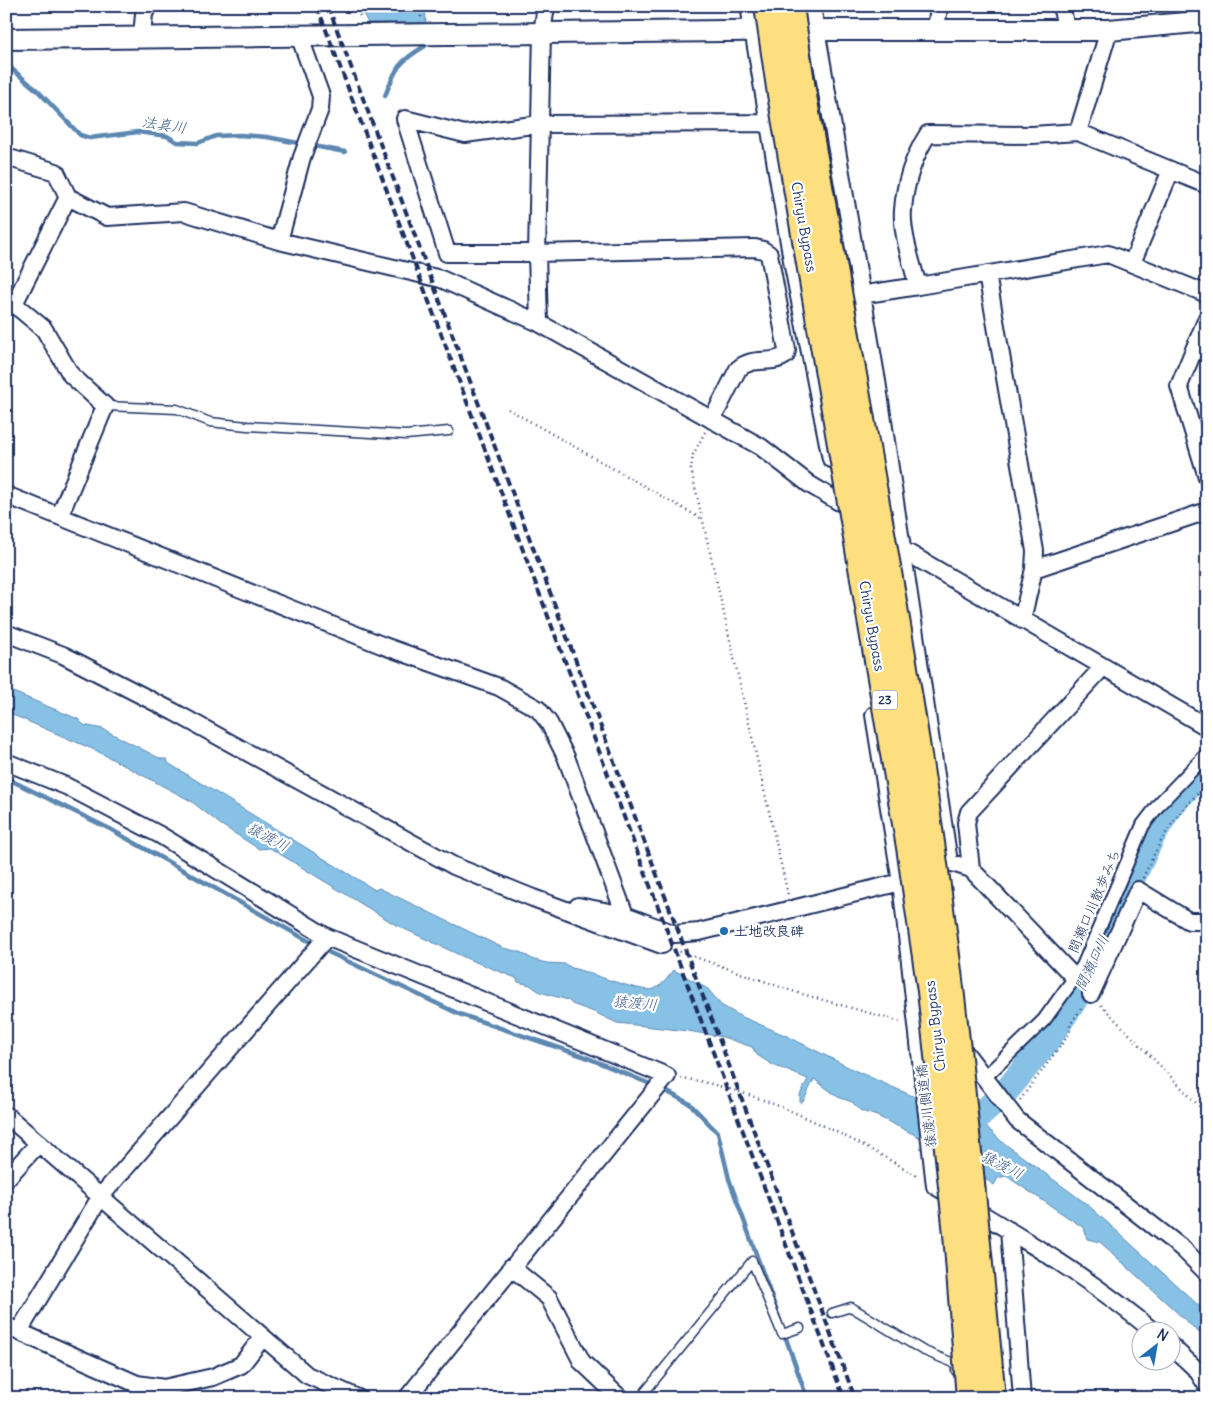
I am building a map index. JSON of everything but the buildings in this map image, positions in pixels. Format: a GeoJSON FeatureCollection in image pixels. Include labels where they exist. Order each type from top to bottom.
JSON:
{"type":"FeatureCollection","features":[{"type":"Feature","properties":{"kind":"highway","name":"Chiryu Bypass"},"geometry":{"type":"LineString","coordinates":[[768,6],[781,94],[910,847],[931,991],[957,1234],[963,1389]]}},
{"type":"Feature","properties":{"kind":"highway","name":"Chiryu Bypass"},"geometry":{"type":"LineString","coordinates":[[790,6],[802,90],[910,701],[932,848],[964,1104],[992,1398]]}},
{"type":"Feature","properties":{"kind":"street"},"geometry":{"type":"LineString","coordinates":[[142,36],[144,14],[148,6]]}},
{"type":"Feature","properties":{"kind":"street"},"geometry":{"type":"LineString","coordinates":[[539,323],[537,253],[542,33],[546,6]]}},
{"type":"Feature","properties":{"kind":"street","name":"猿渡川側道橋"},"geometry":{"type":"LineString","coordinates":[[749,6],[792,266],[847,548],[901,882],[935,1186]]}},
{"type":"Feature","properties":{"kind":"street"},"geometry":{"type":"LineString","coordinates":[[812,6],[860,295],[877,381],[949,862]]}},
{"type":"Feature","properties":{"kind":"street"},"geometry":{"type":"LineString","coordinates":[[936,30],[939,6]]}},
{"type":"Feature","properties":{"kind":"street"},"geometry":{"type":"LineString","coordinates":[[1061,6],[1067,31]]}},
{"type":"Feature","properties":{"kind":"street"},"geometry":{"type":"LineString","coordinates":[[1205,6],[1207,11]]}},
{"type":"Feature","properties":{"kind":"street"},"geometry":{"type":"LineString","coordinates":[[6,39],[816,30],[1067,31],[1109,30],[1207,21]]}},
{"type":"Feature","properties":{"kind":"street"},"geometry":{"type":"LineString","coordinates":[[1078,132],[1109,30]]}},
{"type":"Feature","properties":{"kind":"street"},"geometry":{"type":"LineString","coordinates":[[280,240],[302,157],[320,109],[322,96],[299,35]]}},
{"type":"Feature","properties":{"kind":"street"},"geometry":{"type":"LineString","coordinates":[[712,420],[738,369],[753,361],[780,360],[786,355],[769,254],[755,248],[447,253],[405,119],[465,134],[540,124],[768,123]]}},
{"type":"Feature","properties":{"kind":"street"},"geometry":{"type":"LineString","coordinates":[[918,286],[902,211],[915,155],[928,134],[1032,135],[1078,132],[1207,185]]}},
{"type":"Feature","properties":{"kind":"street"},"geometry":{"type":"LineString","coordinates":[[6,157],[56,172],[68,197],[107,217],[184,212],[280,240],[441,279],[539,323],[761,447],[809,484],[839,502],[895,506]]}},
{"type":"Feature","properties":{"kind":"street"},"geometry":{"type":"LineString","coordinates":[[1132,263],[1171,170]]}},
{"type":"Feature","properties":{"kind":"street"},"geometry":{"type":"LineString","coordinates":[[60,515],[105,406],[71,375],[44,329],[14,304],[68,197]]}},
{"type":"Feature","properties":{"kind":"street"},"geometry":{"type":"LineString","coordinates":[[860,295],[1108,254],[1207,294]]}},
{"type":"Feature","properties":{"kind":"street"},"geometry":{"type":"LineString","coordinates":[[987,274],[1035,551],[1034,569],[1022,620]]}},
{"type":"Feature","properties":{"kind":"street"},"geometry":{"type":"LineString","coordinates":[[1207,318],[1179,386],[1207,477]]}},
{"type":"Feature","properties":{"kind":"street"},"geometry":{"type":"LineString","coordinates":[[6,495],[384,646],[519,696],[538,709],[549,722],[566,757],[625,915]]}},
{"type":"Feature","properties":{"kind":"street"},"geometry":{"type":"LineString","coordinates":[[1034,569],[1207,511]]}},
{"type":"Feature","properties":{"kind":"street"},"geometry":{"type":"LineString","coordinates":[[847,548],[903,550],[1207,727]]}},
{"type":"Feature","properties":{"kind":"street"},"geometry":{"type":"LineString","coordinates":[[6,633],[63,655],[174,712],[454,866],[533,898],[662,945]]}},
{"type":"Feature","properties":{"kind":"street"},"geometry":{"type":"LineString","coordinates":[[971,869],[966,823],[969,812],[1103,667]]}},
{"type":"Feature","properties":{"kind":"street","name":"間瀬口川散歩みち"},"geometry":{"type":"LineString","coordinates":[[984,1078],[1044,1020],[1083,966],[1144,825],[1160,803],[1207,754]]}},
{"type":"Feature","properties":{"kind":"street"},"geometry":{"type":"LineString","coordinates":[[6,762],[66,786],[160,835],[327,937],[667,1076],[407,1398]]}},
{"type":"Feature","properties":{"kind":"street"},"geometry":{"type":"LineString","coordinates":[[533,898],[625,915],[675,934],[699,932],[901,882],[949,862],[971,869],[1074,977]]}},
{"type":"Feature","properties":{"kind":"street"},"geometry":{"type":"LineString","coordinates":[[1090,994],[1138,890],[1189,921],[1207,921]]}},
{"type":"Feature","properties":{"kind":"street"},"geometry":{"type":"LineString","coordinates":[[263,1337],[241,1364],[213,1376],[164,1388],[137,1384],[13,1329],[101,1196],[327,937]]}},
{"type":"Feature","properties":{"kind":"street"},"geometry":{"type":"LineString","coordinates":[[917,1026],[964,1051],[1017,1120],[1183,1249],[1207,1272]]}},
{"type":"Feature","properties":{"kind":"street"},"geometry":{"type":"LineString","coordinates":[[6,1115],[307,1374],[358,1398]]}},
{"type":"Feature","properties":{"kind":"street"},"geometry":{"type":"LineString","coordinates":[[6,1179],[39,1143]]}},
{"type":"Feature","properties":{"kind":"street"},"geometry":{"type":"LineString","coordinates":[[935,1186],[1009,1230],[1095,1287],[1141,1322]]}},
{"type":"Feature","properties":{"kind":"street"},"geometry":{"type":"LineString","coordinates":[[1009,1230],[1022,1398]]}},
{"type":"Feature","properties":{"kind":"street"},"geometry":{"type":"LineString","coordinates":[[511,1267],[549,1298],[582,1362],[620,1398]]}},
{"type":"Feature","properties":{"kind":"street"},"geometry":{"type":"LineString","coordinates":[[1180,1354],[1197,1370],[1207,1386]]}},
{"type":"Feature","properties":{"kind":"lane"},"geometry":{"type":"LineString","coordinates":[[105,406],[177,409],[210,422],[247,426],[406,435],[449,431]]}},
{"type":"Feature","properties":{"kind":"lane"},"geometry":{"type":"LineString","coordinates":[[640,1398],[752,1261],[782,1334],[800,1328]]}},
{"type":"Feature","properties":{"kind":"lane"},"geometry":{"type":"LineString","coordinates":[[832,1313],[851,1307],[922,1350],[956,1364],[963,1389]]}},
{"type":"Feature","properties":{"kind":"path"},"geometry":{"type":"LineString","coordinates":[[508,409],[702,518]]}},
{"type":"Feature","properties":{"kind":"path"},"geometry":{"type":"LineString","coordinates":[[712,420],[699,442],[691,469],[697,506],[702,518],[792,908]]}},
{"type":"Feature","properties":{"kind":"path"},"geometry":{"type":"LineString","coordinates":[[1138,890],[1158,845],[1175,817],[1207,785]]}},
{"type":"Feature","properties":{"kind":"path"},"geometry":{"type":"LineString","coordinates":[[662,945],[796,992],[917,1026]]}},
{"type":"Feature","properties":{"kind":"path"},"geometry":{"type":"LineString","coordinates":[[1011,1113],[1070,1033],[1070,1025],[1090,994],[1207,1114]]}},
{"type":"Feature","properties":{"kind":"path"},"geometry":{"type":"LineString","coordinates":[[667,1076],[704,1082],[799,1115],[908,1170],[935,1186]]}},
{"type":"Feature","properties":{"kind":"water"},"geometry":{"type":"Polygon","coordinates":[[[359,6],[425,6],[426,23],[368,23],[359,6]]]}},
{"type":"Feature","properties":{"kind":"water","name":"猿渡川"},"geometry":{"type":"Polygon","coordinates":[[[6,689],[78,719],[84,725],[103,729],[161,759],[167,759],[168,763],[375,890],[379,888],[503,948],[520,952],[534,960],[565,964],[615,982],[648,990],[660,985],[674,970],[708,989],[721,1005],[740,1016],[787,1036],[856,1071],[915,1097],[960,1128],[979,1110],[984,1116],[981,1121],[1001,1141],[1088,1205],[1207,1313],[1207,1340],[1100,1242],[1087,1239],[1084,1228],[1006,1176],[998,1178],[994,1185],[937,1146],[877,1116],[861,1111],[852,1102],[838,1097],[814,1079],[803,1102],[800,1102],[800,1095],[808,1079],[773,1065],[757,1055],[752,1047],[723,1037],[617,1023],[572,1004],[568,1000],[540,992],[530,985],[518,982],[516,978],[468,959],[396,925],[270,848],[259,849],[220,824],[191,801],[97,751],[6,712],[6,689]]]}},
{"type":"Feature","properties":{"kind":"waterway","name":"法真川"},"geometry":{"type":"LineString","coordinates":[[385,96],[399,66],[403,61],[425,46]]}},
{"type":"Feature","properties":{"kind":"waterway","name":"法真川"},"geometry":{"type":"LineString","coordinates":[[6,64],[38,91],[80,135],[90,138],[138,132],[167,136],[177,142],[198,143],[216,136],[240,135],[267,137],[345,152]]}},
{"type":"Feature","properties":{"kind":"waterway","name":"間瀬口川"},"geometry":{"type":"LineString","coordinates":[[957,1137],[1008,1089],[1045,1044],[1074,1001],[1153,835],[1171,805],[1207,769]]}},
{"type":"Feature","properties":{"kind":"waterway"},"geometry":{"type":"LineString","coordinates":[[6,778],[110,829],[326,951],[459,1014],[583,1056],[655,1086]]}},
{"type":"Feature","properties":{"kind":"waterway"},"geometry":{"type":"LineString","coordinates":[[662,1089],[690,1104],[718,1133],[729,1179],[781,1323]]}},
{"type":"Feature","properties":{"kind":"waterway"},"geometry":{"type":"LineString","coordinates":[[784,1333],[807,1398]]}},
{"type":"Feature","properties":{"kind":"railway"},"geometry":{"type":"LineString","coordinates":[[317,6],[844,1398]]}},
{"type":"Feature","properties":{"kind":"railway"},"geometry":{"type":"LineString","coordinates":[[328,6],[855,1398]]}},
{"type":"Feature","properties":{"kind":"place","name":"土地改良碑"},"geometry":{"type":"Point","coordinates":[724,931]}}]}
